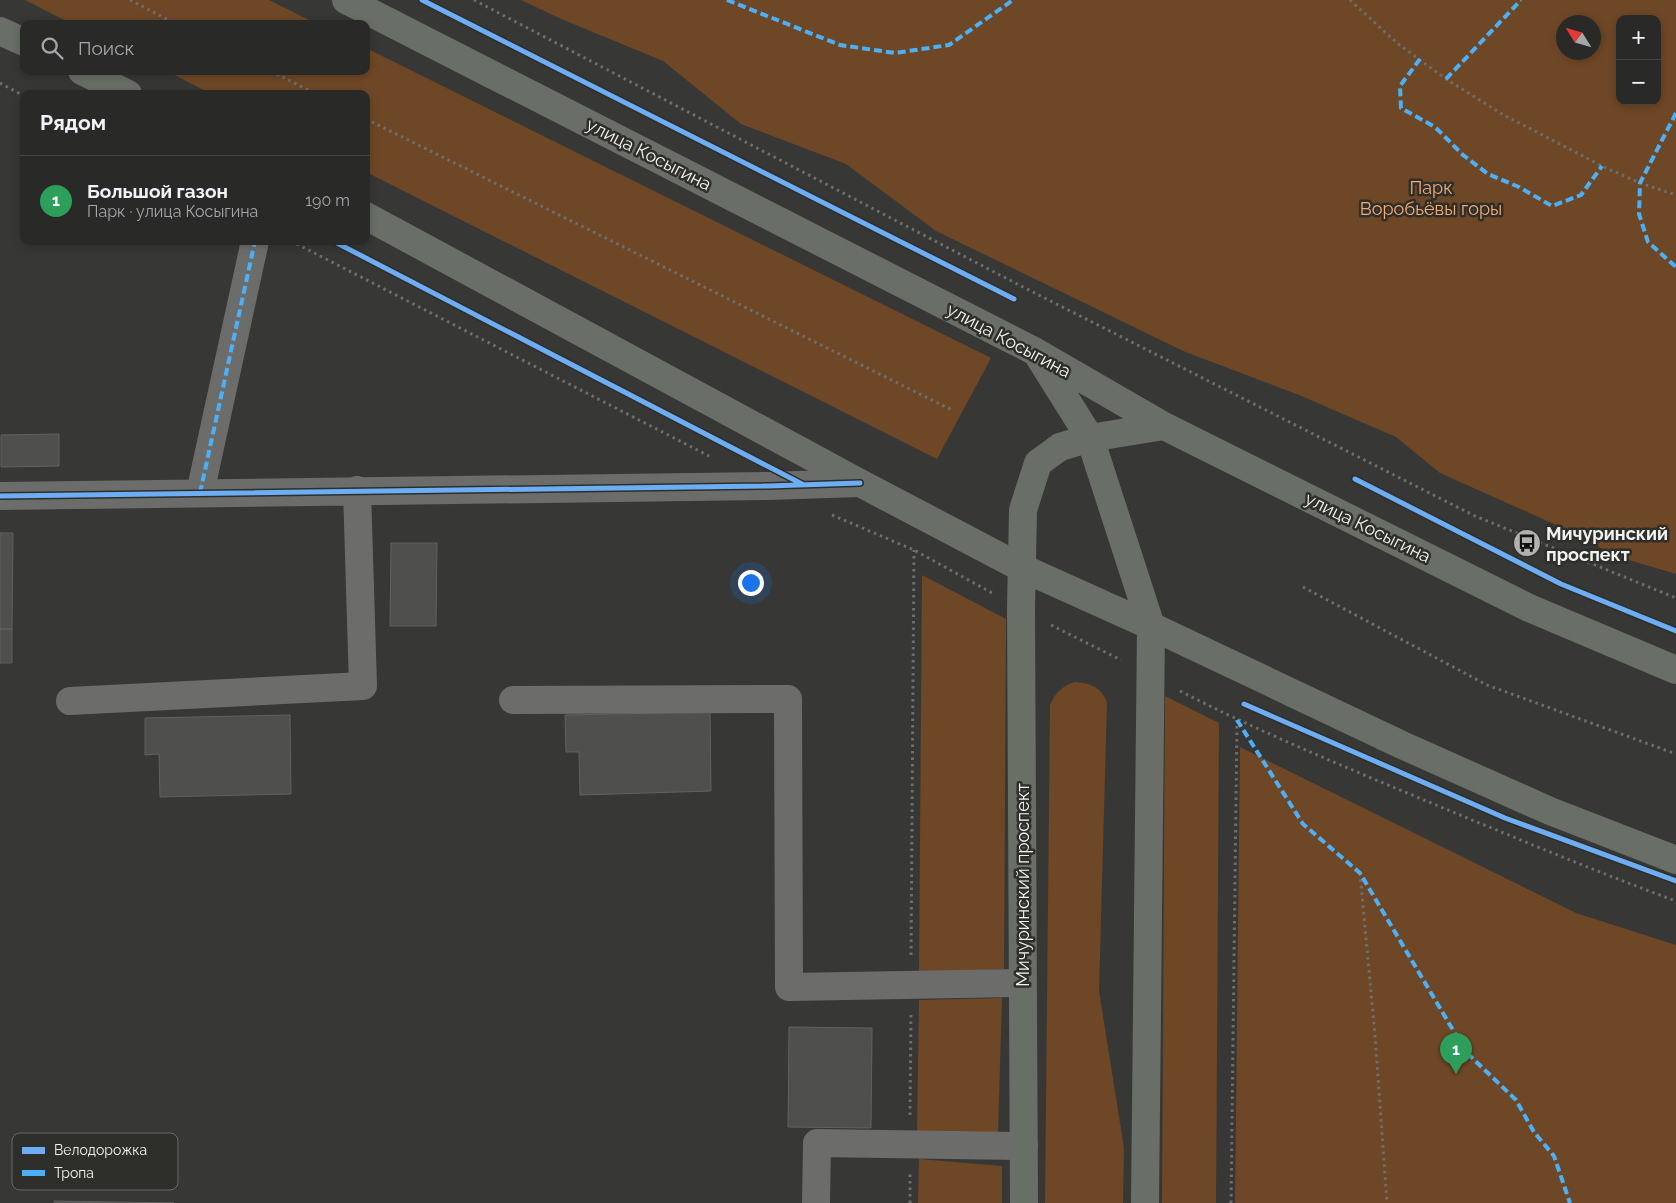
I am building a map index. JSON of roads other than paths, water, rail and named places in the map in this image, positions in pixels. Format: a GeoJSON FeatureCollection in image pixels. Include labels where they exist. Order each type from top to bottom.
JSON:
{"type":"FeatureCollection","features":[{"type":"Feature","properties":{"kind":"main road","name":"улица Косыгина"},"geometry":{"type":"LineString","coordinates":[[346,0],[1036,352],[1164,426],[1529,608],[1676,670]]}},
{"type":"Feature","properties":{"kind":"main road"},"geometry":{"type":"LineString","coordinates":[[0,31],[20,40]]}},
{"type":"Feature","properties":{"kind":"main road"},"geometry":{"type":"LineString","coordinates":[[90,75],[120,90]]}},
{"type":"Feature","properties":{"kind":"main road"},"geometry":{"type":"LineString","coordinates":[[370,218],[860,483],[1020,567],[1151,626],[1451,767],[1550,811],[1676,860]]}},
{"type":"Feature","properties":{"kind":"main road"},"geometry":{"type":"LineString","coordinates":[[1036,352],[1090,438],[1151,626],[1145,1203]]}},
{"type":"Feature","properties":{"kind":"main road","name":"Мичуринский проспект"},"geometry":{"type":"LineString","coordinates":[[1024,1203],[1020,610],[1023,510],[1038,464],[1060,447],[1090,438],[1164,426]]}},
{"type":"Feature","properties":{"kind":"street"},"geometry":{"type":"LineString","coordinates":[[200,493],[254,245]]}},
{"type":"Feature","properties":{"kind":"street"},"geometry":{"type":"LineString","coordinates":[[0,496],[768,486],[860,483]]}},
{"type":"Feature","properties":{"kind":"street"},"geometry":{"type":"LineString","coordinates":[[70,701],[362,686],[356,490]]}},
{"type":"Feature","properties":{"kind":"street"},"geometry":{"type":"LineString","coordinates":[[513,700],[788,699],[789,987],[1022,983]]}},
{"type":"Feature","properties":{"kind":"street"},"geometry":{"type":"LineString","coordinates":[[816,1203],[817,1142],[1024,1146]]}},
{"type":"Feature","properties":{"kind":"place","name":"Мичуринский проспект"},"geometry":{"type":"Point","coordinates":[1527,543]}},
{"type":"Feature","properties":{"kind":"place","name":"Большой газон"},"geometry":{"type":"Point","coordinates":[1456,1074]}},
{"type":"Feature","properties":{"kind":"park label","name":"Парк Воробьёвы горы"},"geometry":{"type":"Point","coordinates":[1431,197]}}]}
